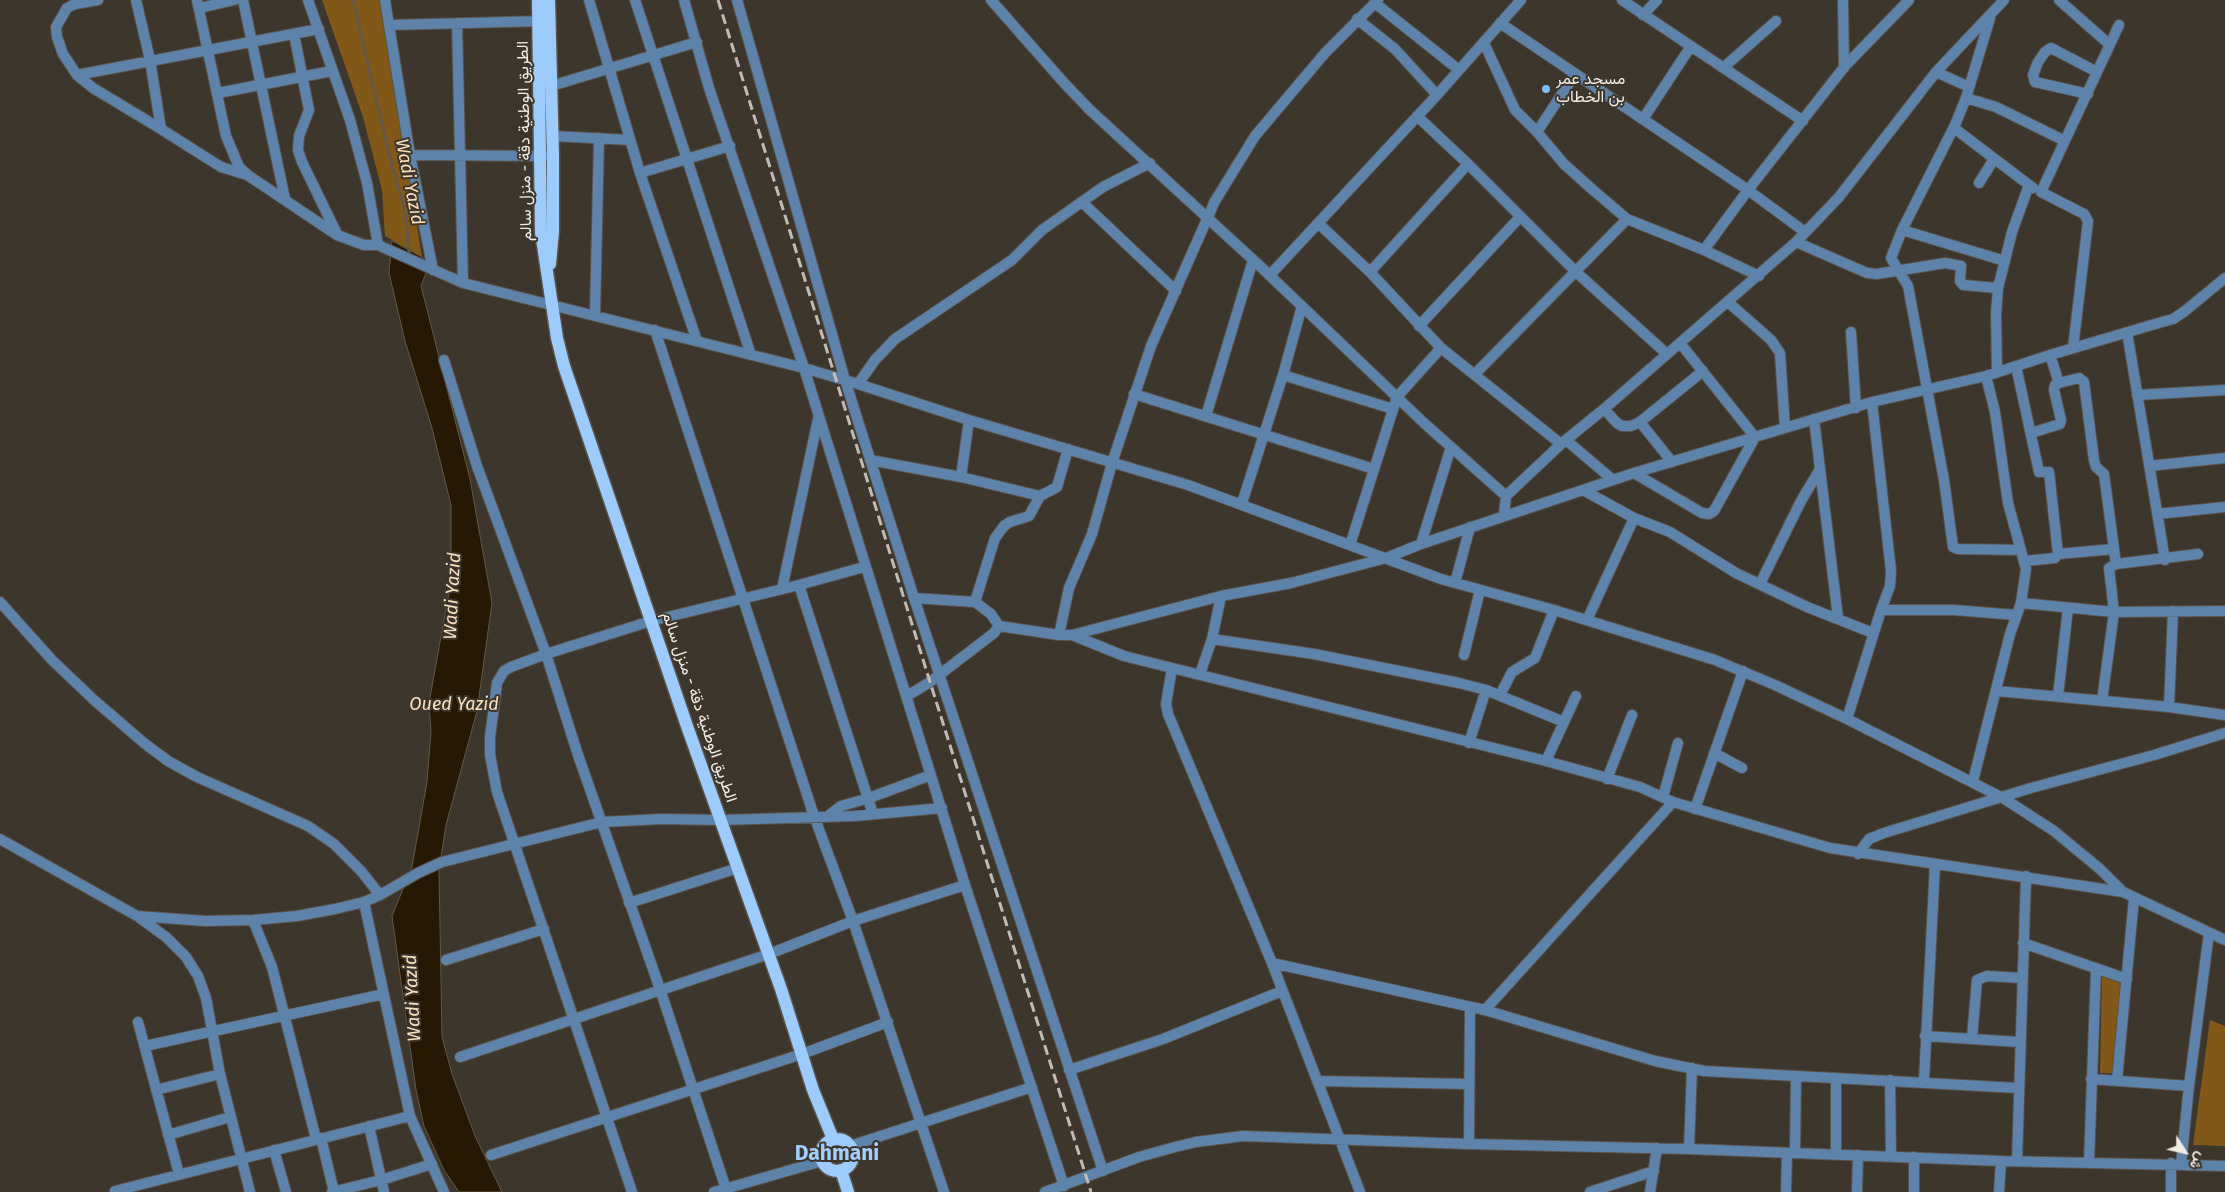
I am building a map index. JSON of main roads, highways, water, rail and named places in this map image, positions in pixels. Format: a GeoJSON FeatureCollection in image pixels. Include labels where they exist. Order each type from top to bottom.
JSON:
{"type":"FeatureCollection","features":[{"type":"Feature","properties":{"kind":"main road","name":"الطريق الوطنية دقة - منزل سالم"},"geometry":{"type":"LineString","coordinates":[[538,0],[544,21],[551,86],[553,136],[547,156]]}},
{"type":"Feature","properties":{"kind":"main road","name":"الطريق الوطنية دقة - منزل سالم"},"geometry":{"type":"LineString","coordinates":[[549,0],[544,21],[547,156],[541,232],[551,304],[564,366],[832,1140]]}},
{"type":"Feature","properties":{"kind":"main road"},"geometry":{"type":"LineString","coordinates":[[832,1140],[842,1140],[850,1146],[852,1151],[852,1160],[846,1168],[841,1170],[829,1169],[822,1161],[822,1148],[832,1140]]}},
{"type":"Feature","properties":{"kind":"main road"},"geometry":{"type":"LineString","coordinates":[[841,1170],[848,1192]]}},
{"type":"Feature","properties":{"kind":"water","name":"Oued Yazid"},"geometry":{"type":"Polygon","coordinates":[[[392,241],[422,257],[429,265],[421,286],[470,479],[492,603],[477,711],[446,825],[439,870],[442,1037],[452,1074],[475,1136],[502,1192],[459,1192],[444,1170],[424,1126],[416,1090],[392,916],[412,867],[427,782],[431,731],[429,703],[451,581],[451,505],[432,428],[405,341],[389,273],[392,241]]]}},
{"type":"Feature","properties":{"kind":"waterway","name":"Wadi Yazid"},"geometry":{"type":"LineString","coordinates":[[353,0],[392,166],[405,210],[409,253]]}},
{"type":"Feature","properties":{"kind":"railway"},"geometry":{"type":"LineString","coordinates":[[718,0],[1091,1192]]}},
{"type":"Feature","properties":{"kind":"place","name":"مسجد عمر بن الخطاب"},"geometry":{"type":"Point","coordinates":[1546,89]}},
{"type":"Feature","properties":{"kind":"district","name":"Dahmani"},"geometry":{"type":"Point","coordinates":[837,1154]}}]}
